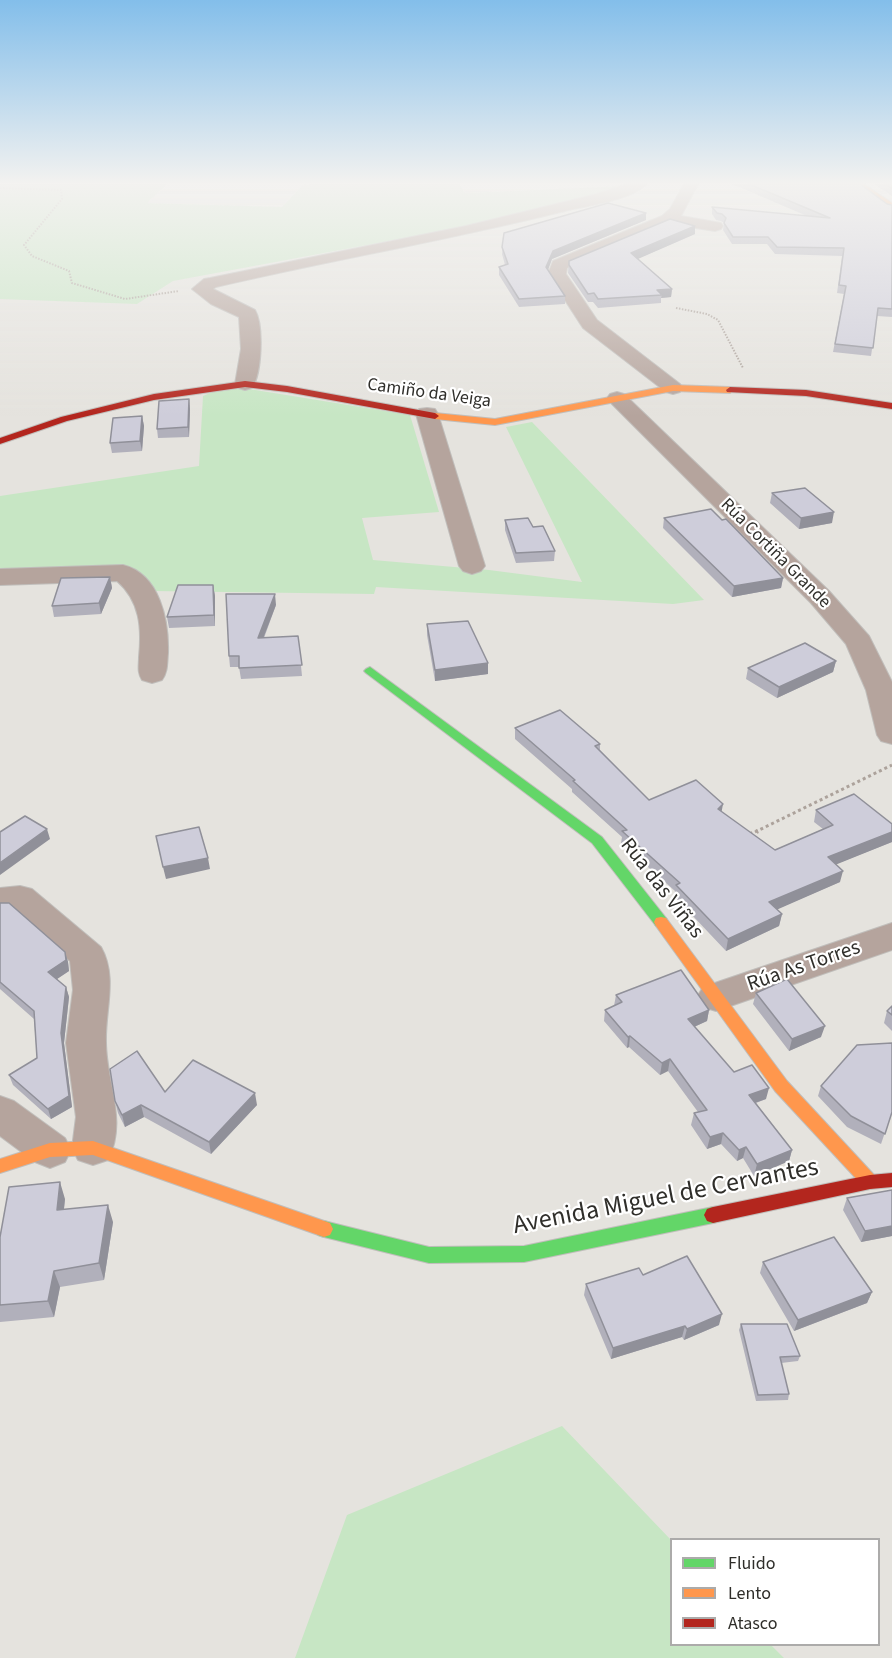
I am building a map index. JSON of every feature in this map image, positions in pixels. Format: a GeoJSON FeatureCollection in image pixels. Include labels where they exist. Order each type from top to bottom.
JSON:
{"type":"FeatureCollection","features":[{"type":"Feature","properties":{"kind":"street"},"geometry":{"type":"LineString","coordinates":[[244,384],[251,360],[252,336],[248,314],[217,300],[205,286],[304,261]]}},
{"type":"Feature","properties":{"kind":"street"},"geometry":{"type":"LineString","coordinates":[[569,261],[560,265],[556,274],[590,324],[673,388]]}},
{"type":"Feature","properties":{"kind":"street","name":"Camiño da Veiga"},"geometry":{"type":"LineString","coordinates":[[0,441],[64,419],[143,400],[244,384],[287,389],[427,414],[495,422],[673,388],[806,393],[892,406]]}},
{"type":"Feature","properties":{"kind":"street","name":"Rúa Cortiña Grande"},"geometry":{"type":"LineString","coordinates":[[617,398],[820,597],[859,642],[881,690],[892,735]]}},
{"type":"Feature","properties":{"kind":"street"},"geometry":{"type":"LineString","coordinates":[[427,414],[472,566]]}},
{"type":"Feature","properties":{"kind":"street"},"geometry":{"type":"LineString","coordinates":[[0,577],[123,573],[135,582],[149,602],[156,633],[152,674]]}},
{"type":"Feature","properties":{"kind":"street","name":"Rúa das Viñas"},"geometry":{"type":"LineString","coordinates":[[370,671],[597,840],[638,891],[781,1086],[870,1182]]}},
{"type":"Feature","properties":{"kind":"street"},"geometry":{"type":"LineString","coordinates":[[0,900],[20,898],[88,956],[92,990],[86,1043],[97,1118],[93,1148]]}},
{"type":"Feature","properties":{"kind":"street","name":"Rúa As Torres"},"geometry":{"type":"LineString","coordinates":[[716,997],[892,936]]}},
{"type":"Feature","properties":{"kind":"street"},"geometry":{"type":"LineString","coordinates":[[0,1113],[50,1150]]}},
{"type":"Feature","properties":{"kind":"street","name":"Avenida Miguel de Cervantes"},"geometry":{"type":"LineString","coordinates":[[0,1166],[50,1150],[93,1148],[325,1229],[429,1255],[524,1254],[870,1182],[892,1180]]}},
{"type":"Feature","properties":{"kind":"path"},"geometry":{"type":"LineString","coordinates":[[45,261],[69,271],[72,283],[125,299],[205,286]]}},
{"type":"Feature","properties":{"kind":"path"},"geometry":{"type":"LineString","coordinates":[[676,308],[707,314],[718,320],[755,391]]}},
{"type":"Feature","properties":{"kind":"path"},"geometry":{"type":"LineString","coordinates":[[742,838],[892,765]]}},
{"type":"Feature","properties":{"kind":"green space"},"geometry":{"type":"Polygon","coordinates":[[[0,261],[279,261],[173,281],[137,304],[0,299],[0,261]]]}},
{"type":"Feature","properties":{"kind":"green space"},"geometry":{"type":"Polygon","coordinates":[[[243,388],[410,415],[439,512],[362,518],[373,560],[489,570],[582,582],[506,427],[532,422],[704,600],[673,604],[376,587],[374,594],[152,591],[144,577],[0,572],[0,496],[199,466],[203,396],[212,392],[243,388]]]}},
{"type":"Feature","properties":{"kind":"green space"},"geometry":{"type":"Polygon","coordinates":[[[562,1426],[670,1539],[670,1646],[772,1646],[784,1658],[295,1658],[347,1515],[562,1426]]]}},
{"type":"Feature","properties":{"kind":"building"},"geometry":{"type":"Polygon","coordinates":[[[507,261],[548,261],[546,267],[565,296],[519,299],[499,267],[508,264],[507,261]]]}},
{"type":"Feature","properties":{"kind":"building"},"geometry":{"type":"Polygon","coordinates":[[[569,261],[641,261],[672,289],[657,290],[662,295],[598,299],[594,293],[588,294],[569,265],[569,261]]]}},
{"type":"Feature","properties":{"kind":"building"},"geometry":{"type":"Polygon","coordinates":[[[842,261],[892,261],[892,309],[878,308],[873,348],[835,344],[846,286],[839,285],[842,261]]]}},
{"type":"Feature","properties":{"kind":"building"},"geometry":{"type":"Polygon","coordinates":[[[189,399],[188,427],[157,429],[159,401],[189,399]]]}},
{"type":"Feature","properties":{"kind":"building"},"geometry":{"type":"Polygon","coordinates":[[[142,416],[140,441],[110,443],[113,418],[142,416]]]}},
{"type":"Feature","properties":{"kind":"building"},"geometry":{"type":"Polygon","coordinates":[[[805,488],[834,512],[801,518],[772,493],[805,488]]]}},
{"type":"Feature","properties":{"kind":"building"},"geometry":{"type":"Polygon","coordinates":[[[711,509],[722,520],[726,519],[783,578],[734,586],[664,518],[711,509]]]}},
{"type":"Feature","properties":{"kind":"building"},"geometry":{"type":"Polygon","coordinates":[[[528,518],[533,527],[543,526],[555,551],[516,553],[505,520],[528,518]]]}},
{"type":"Feature","properties":{"kind":"building"},"geometry":{"type":"Polygon","coordinates":[[[110,577],[99,603],[52,606],[61,578],[110,577]]]}},
{"type":"Feature","properties":{"kind":"building"},"geometry":{"type":"Polygon","coordinates":[[[178,585],[213,585],[214,615],[167,617],[178,585]]]}},
{"type":"Feature","properties":{"kind":"building"},"geometry":{"type":"Polygon","coordinates":[[[226,594],[275,594],[258,638],[298,636],[302,665],[239,668],[239,656],[229,656],[226,594]]]}},
{"type":"Feature","properties":{"kind":"building"},"geometry":{"type":"Polygon","coordinates":[[[468,621],[488,663],[435,670],[427,624],[468,621]]]}},
{"type":"Feature","properties":{"kind":"building"},"geometry":{"type":"Polygon","coordinates":[[[805,643],[836,661],[779,687],[748,668],[805,643]]]}},
{"type":"Feature","properties":{"kind":"building"},"geometry":{"type":"Polygon","coordinates":[[[560,710],[600,744],[595,746],[649,800],[696,780],[723,804],[718,809],[775,850],[833,825],[816,810],[854,794],[892,824],[892,832],[828,857],[843,871],[769,902],[782,914],[728,939],[676,885],[680,883],[622,831],[627,830],[573,781],[575,780],[515,728],[560,710]]]}},
{"type":"Feature","properties":{"kind":"building"},"geometry":{"type":"Polygon","coordinates":[[[25,816],[47,829],[0,863],[0,832],[25,816]]]}},
{"type":"Feature","properties":{"kind":"building"},"geometry":{"type":"Polygon","coordinates":[[[199,827],[208,858],[163,867],[156,836],[199,827]]]}},
{"type":"Feature","properties":{"kind":"building"},"geometry":{"type":"Polygon","coordinates":[[[0,903],[9,903],[65,952],[66,960],[48,972],[66,987],[61,1033],[69,1096],[48,1109],[9,1075],[37,1058],[34,1011],[0,982],[0,903]]]}},
{"type":"Feature","properties":{"kind":"building"},"geometry":{"type":"Polygon","coordinates":[[[681,970],[709,1010],[688,1019],[734,1072],[752,1065],[769,1088],[749,1095],[792,1150],[757,1164],[746,1147],[739,1150],[723,1133],[710,1137],[694,1113],[707,1110],[670,1059],[662,1063],[630,1036],[628,1037],[605,1010],[622,1002],[616,995],[681,970]]]}},
{"type":"Feature","properties":{"kind":"building"},"geometry":{"type":"Polygon","coordinates":[[[787,979],[825,1026],[792,1039],[756,993],[787,979]]]}},
{"type":"Feature","properties":{"kind":"building"},"geometry":{"type":"Polygon","coordinates":[[[892,1043],[892,1112],[885,1134],[851,1116],[821,1086],[857,1045],[892,1043]]]}},
{"type":"Feature","properties":{"kind":"building"},"geometry":{"type":"Polygon","coordinates":[[[137,1051],[165,1092],[193,1060],[255,1093],[209,1142],[141,1105],[122,1115],[115,1101],[110,1069],[137,1051]]]}},
{"type":"Feature","properties":{"kind":"building"},"geometry":{"type":"Polygon","coordinates":[[[60,1182],[57,1210],[108,1205],[99,1263],[54,1271],[48,1301],[0,1305],[0,1237],[9,1187],[60,1182]]]}},
{"type":"Feature","properties":{"kind":"building"},"geometry":{"type":"Polygon","coordinates":[[[892,1190],[892,1226],[865,1231],[847,1198],[892,1190]]]}},
{"type":"Feature","properties":{"kind":"building"},"geometry":{"type":"Polygon","coordinates":[[[834,1237],[872,1292],[798,1320],[763,1262],[834,1237]]]}},
{"type":"Feature","properties":{"kind":"building"},"geometry":{"type":"Polygon","coordinates":[[[687,1256],[722,1314],[687,1329],[685,1326],[613,1348],[586,1284],[639,1268],[643,1275],[687,1256]]]}},
{"type":"Feature","properties":{"kind":"building"},"geometry":{"type":"Polygon","coordinates":[[[741,1324],[787,1324],[800,1356],[780,1357],[789,1394],[758,1395],[741,1324]]]}},
{"type":"Feature","properties":{"kind":"traffic: fast"},"geometry":{"type":"LineString","coordinates":[[370,671],[597,840],[661,922]]}},
{"type":"Feature","properties":{"kind":"traffic: fast"},"geometry":{"type":"LineString","coordinates":[[324,1229],[429,1255],[524,1254],[713,1215]]}},
{"type":"Feature","properties":{"kind":"traffic: slow"},"geometry":{"type":"LineString","coordinates":[[435,416],[495,422],[673,388],[730,390]]}},
{"type":"Feature","properties":{"kind":"traffic: slow"},"geometry":{"type":"LineString","coordinates":[[661,922],[781,1086],[870,1182]]}},
{"type":"Feature","properties":{"kind":"traffic: slow"},"geometry":{"type":"LineString","coordinates":[[0,1166],[50,1150],[93,1148],[324,1229]]}},
{"type":"Feature","properties":{"kind":"traffic: jam"},"geometry":{"type":"LineString","coordinates":[[0,441],[64,419],[154,397],[245,384],[287,389],[435,416]]}},
{"type":"Feature","properties":{"kind":"traffic: jam"},"geometry":{"type":"LineString","coordinates":[[730,390],[806,393],[892,406]]}},
{"type":"Feature","properties":{"kind":"traffic: jam"},"geometry":{"type":"LineString","coordinates":[[713,1215],[870,1182],[892,1180]]}}]}
